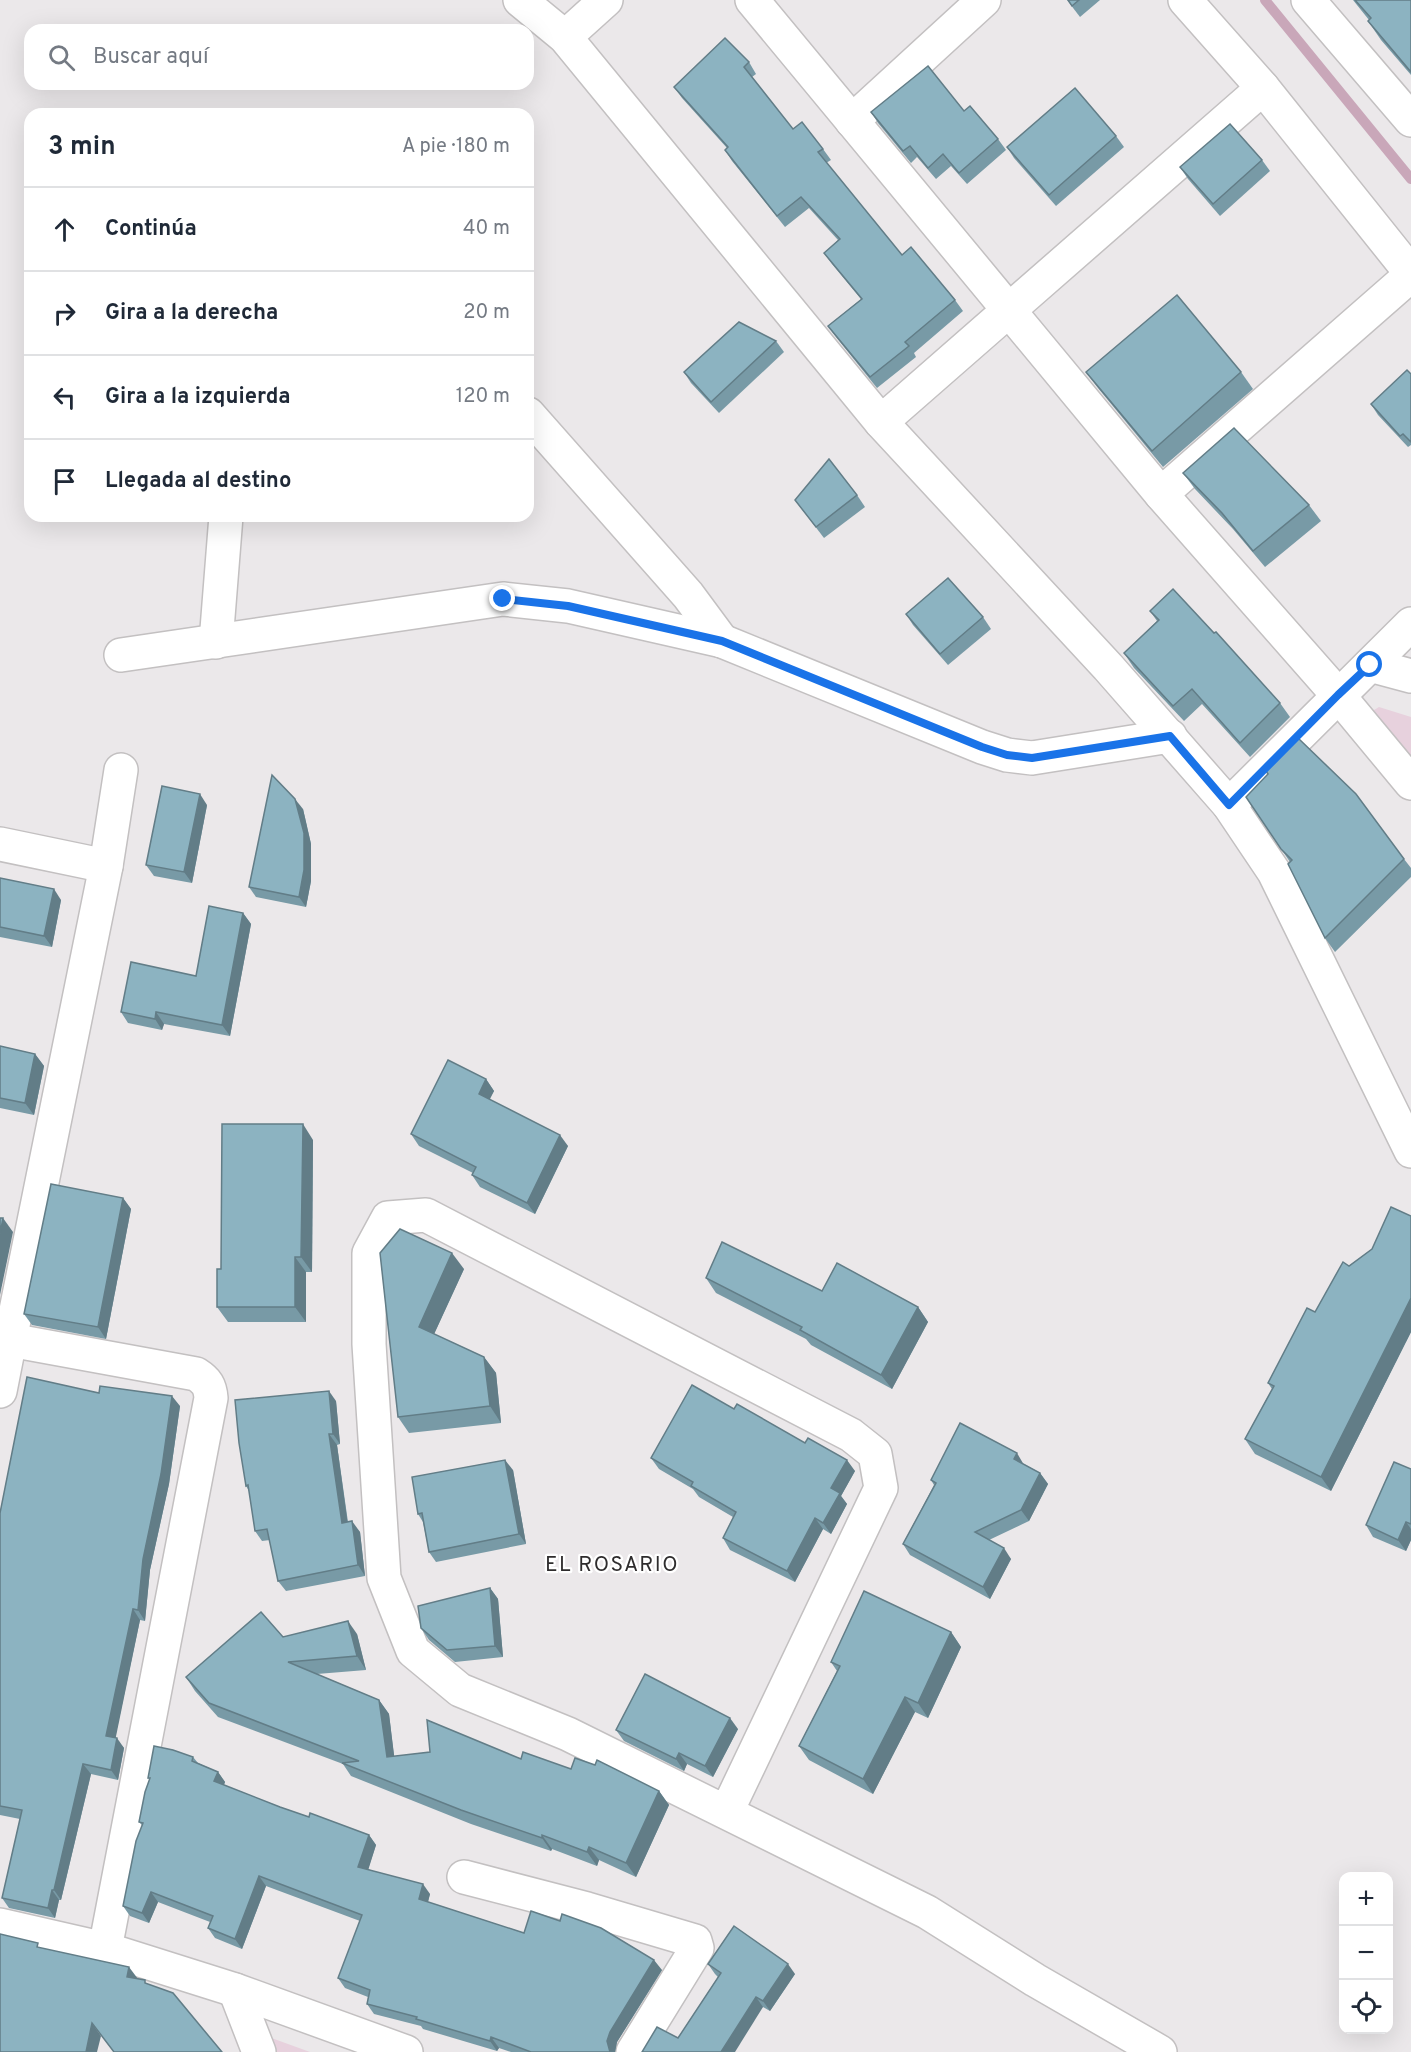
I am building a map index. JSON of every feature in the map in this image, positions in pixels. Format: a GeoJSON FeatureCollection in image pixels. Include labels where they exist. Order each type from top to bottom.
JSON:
{"type":"FeatureCollection","features":[{"type":"Feature","properties":{"kind":"street"},"geometry":{"type":"LineString","coordinates":[[520,0],[565,37],[881,422],[1170,736],[1229,805],[1274,872],[1411,1151]]}},
{"type":"Feature","properties":{"kind":"street"},"geometry":{"type":"LineString","coordinates":[[565,37],[606,0]]}},
{"type":"Feature","properties":{"kind":"street"},"geometry":{"type":"LineString","coordinates":[[752,0],[1161,494],[1338,695],[1411,783]]}},
{"type":"Feature","properties":{"kind":"street"},"geometry":{"type":"LineString","coordinates":[[852,121],[984,0]]}},
{"type":"Feature","properties":{"kind":"street"},"geometry":{"type":"LineString","coordinates":[[1161,494],[1411,274],[1263,88],[1185,0]]}},
{"type":"Feature","properties":{"kind":"street"},"geometry":{"type":"LineString","coordinates":[[1308,0],[1411,120]]}},
{"type":"Feature","properties":{"kind":"street"},"geometry":{"type":"LineString","coordinates":[[881,422],[1263,88]]}},
{"type":"Feature","properties":{"kind":"street"},"geometry":{"type":"LineString","coordinates":[[534,421],[688,595],[722,641]]}},
{"type":"Feature","properties":{"kind":"street"},"geometry":{"type":"LineString","coordinates":[[216,642],[226,522]]}},
{"type":"Feature","properties":{"kind":"street"},"geometry":{"type":"LineString","coordinates":[[121,655],[503,599],[568,606],[722,641],[982,747],[1007,755],[1032,758],[1170,736]]}},
{"type":"Feature","properties":{"kind":"street"},"geometry":{"type":"LineString","coordinates":[[1229,805],[1411,624]]}},
{"type":"Feature","properties":{"kind":"street"},"geometry":{"type":"LineString","coordinates":[[1370,665],[1411,676]]}},
{"type":"Feature","properties":{"kind":"street"},"geometry":{"type":"LineString","coordinates":[[0,1391],[106,866],[121,770]]}},
{"type":"Feature","properties":{"kind":"street"},"geometry":{"type":"LineString","coordinates":[[0,844],[106,866]]}},
{"type":"Feature","properties":{"kind":"street"},"geometry":{"type":"LineString","coordinates":[[727,1811],[881,1488],[875,1454],[851,1435],[426,1215],[388,1218],[369,1253],[369,1344],[384,1578],[413,1651],[460,1690],[568,1734],[927,1912],[1035,1980],[1160,2052]]}},
{"type":"Feature","properties":{"kind":"street"},"geometry":{"type":"LineString","coordinates":[[10,1340],[196,1374],[205,1379],[210,1387],[211,1398],[105,1949]]}},
{"type":"Feature","properties":{"kind":"street"},"geometry":{"type":"LineString","coordinates":[[464,1877],[587,1909],[695,1941],[697,1948],[633,2052]]}},
{"type":"Feature","properties":{"kind":"street"},"geometry":{"type":"LineString","coordinates":[[0,1925],[105,1949],[235,1990],[390,2049]]}},
{"type":"Feature","properties":{"kind":"street"},"geometry":{"type":"LineString","coordinates":[[235,1990],[259,2052]]}},
{"type":"Feature","properties":{"kind":"shaded area"},"geometry":{"type":"Polygon","coordinates":[[[1379,707],[1411,717],[1411,777],[1366,715],[1379,707]]]}},
{"type":"Feature","properties":{"kind":"shaded area"},"geometry":{"type":"Polygon","coordinates":[[[266,2036],[310,2052],[273,2052],[266,2036]]]}},
{"type":"Feature","properties":{"kind":"building"},"geometry":{"type":"Polygon","coordinates":[[[1068,0],[1079,0],[1072,6],[1068,0]]]}},
{"type":"Feature","properties":{"kind":"building"},"geometry":{"type":"Polygon","coordinates":[[[1355,0],[1411,0],[1411,72],[1368,21],[1371,18],[1355,0]]]}},
{"type":"Feature","properties":{"kind":"building"},"geometry":{"type":"Polygon","coordinates":[[[725,38],[749,62],[744,67],[793,129],[802,122],[823,149],[818,152],[902,255],[911,247],[955,300],[905,342],[909,346],[870,377],[828,326],[862,299],[824,253],[840,239],[801,197],[777,216],[725,150],[728,147],[674,87],[725,38]]]}},
{"type":"Feature","properties":{"kind":"building"},"geometry":{"type":"Polygon","coordinates":[[[928,66],[964,111],[970,106],[998,139],[959,173],[943,154],[928,168],[910,146],[903,151],[871,112],[928,66]]]}},
{"type":"Feature","properties":{"kind":"building"},"geometry":{"type":"Polygon","coordinates":[[[1075,88],[1116,136],[1049,195],[1007,147],[1075,88]]]}},
{"type":"Feature","properties":{"kind":"building"},"geometry":{"type":"Polygon","coordinates":[[[1230,124],[1262,160],[1213,204],[1180,167],[1230,124]]]}},
{"type":"Feature","properties":{"kind":"building"},"geometry":{"type":"Polygon","coordinates":[[[1177,295],[1241,372],[1152,451],[1086,372],[1177,295]]]}},
{"type":"Feature","properties":{"kind":"building"},"geometry":{"type":"Polygon","coordinates":[[[739,322],[776,341],[711,402],[684,372],[739,322]]]}},
{"type":"Feature","properties":{"kind":"building"},"geometry":{"type":"Polygon","coordinates":[[[1407,370],[1411,374],[1411,442],[1403,434],[1400,436],[1371,404],[1407,370]]]}},
{"type":"Feature","properties":{"kind":"building"},"geometry":{"type":"Polygon","coordinates":[[[1234,428],[1309,505],[1253,551],[1222,513],[1183,473],[1234,428]]]}},
{"type":"Feature","properties":{"kind":"building"},"geometry":{"type":"Polygon","coordinates":[[[829,459],[857,495],[816,527],[795,500],[829,459]]]}},
{"type":"Feature","properties":{"kind":"building"},"geometry":{"type":"Polygon","coordinates":[[[948,578],[983,617],[940,654],[906,614],[948,578]]]}},
{"type":"Feature","properties":{"kind":"building"},"geometry":{"type":"Polygon","coordinates":[[[1173,589],[1214,633],[1216,632],[1280,703],[1240,743],[1192,689],[1173,706],[1124,653],[1159,620],[1150,611],[1173,589]]]}},
{"type":"Feature","properties":{"kind":"building"},"geometry":{"type":"Polygon","coordinates":[[[1298,738],[1356,794],[1404,859],[1325,938],[1288,864],[1292,860],[1281,849],[1246,797],[1268,774],[1266,771],[1298,738]]]}},
{"type":"Feature","properties":{"kind":"building"},"geometry":{"type":"Polygon","coordinates":[[[272,775],[295,799],[304,833],[304,870],[299,897],[249,887],[272,775]]]}},
{"type":"Feature","properties":{"kind":"building"},"geometry":{"type":"Polygon","coordinates":[[[162,786],[200,794],[184,872],[146,865],[162,786]]]}},
{"type":"Feature","properties":{"kind":"building"},"geometry":{"type":"Polygon","coordinates":[[[0,878],[54,889],[44,936],[0,927],[0,878]]]}},
{"type":"Feature","properties":{"kind":"building"},"geometry":{"type":"Polygon","coordinates":[[[209,906],[243,913],[222,1025],[156,1012],[155,1019],[121,1012],[131,962],[196,976],[209,906]]]}},
{"type":"Feature","properties":{"kind":"building"},"geometry":{"type":"Polygon","coordinates":[[[0,1046],[35,1054],[25,1103],[0,1098],[0,1046]]]}},
{"type":"Feature","properties":{"kind":"building"},"geometry":{"type":"Polygon","coordinates":[[[448,1060],[486,1079],[479,1094],[560,1135],[527,1203],[472,1175],[476,1167],[411,1134],[448,1060]]]}},
{"type":"Feature","properties":{"kind":"building"},"geometry":{"type":"Polygon","coordinates":[[[222,1124],[303,1124],[301,1257],[295,1257],[295,1307],[217,1307],[217,1269],[221,1269],[222,1124]]]}},
{"type":"Feature","properties":{"kind":"building"},"geometry":{"type":"Polygon","coordinates":[[[51,1184],[123,1198],[98,1327],[24,1314],[51,1184]]]}},
{"type":"Feature","properties":{"kind":"building"},"geometry":{"type":"Polygon","coordinates":[[[1391,1207],[1411,1216],[1411,1298],[1321,1477],[1245,1439],[1274,1386],[1268,1383],[1307,1308],[1315,1312],[1343,1262],[1349,1266],[1372,1249],[1391,1207]]]}},
{"type":"Feature","properties":{"kind":"building"},"geometry":{"type":"Polygon","coordinates":[[[0,1218],[3,1218],[0,1234],[0,1218]]]}},
{"type":"Feature","properties":{"kind":"building"},"geometry":{"type":"Polygon","coordinates":[[[400,1229],[452,1253],[419,1327],[484,1357],[490,1406],[398,1417],[380,1253],[400,1229]]]}},
{"type":"Feature","properties":{"kind":"building"},"geometry":{"type":"Polygon","coordinates":[[[722,1242],[822,1291],[837,1263],[918,1307],[881,1375],[800,1330],[802,1327],[706,1278],[722,1242]]]}},
{"type":"Feature","properties":{"kind":"building"},"geometry":{"type":"Polygon","coordinates":[[[27,1377],[99,1393],[100,1386],[172,1396],[161,1474],[143,1559],[138,1610],[133,1609],[106,1736],[117,1738],[111,1770],[83,1764],[48,1908],[2,1898],[22,1810],[0,1806],[0,1513],[27,1377]]]}},
{"type":"Feature","properties":{"kind":"building"},"geometry":{"type":"Polygon","coordinates":[[[692,1385],[734,1409],[737,1404],[805,1443],[808,1438],[847,1460],[831,1488],[840,1493],[823,1523],[815,1518],[787,1571],[723,1538],[736,1512],[691,1486],[693,1482],[651,1458],[692,1385]]]}},
{"type":"Feature","properties":{"kind":"building"},"geometry":{"type":"Polygon","coordinates":[[[329,1391],[333,1434],[329,1434],[342,1523],[352,1521],[358,1565],[278,1581],[267,1529],[255,1531],[239,1443],[235,1400],[329,1391]]]}},
{"type":"Feature","properties":{"kind":"building"},"geometry":{"type":"Polygon","coordinates":[[[960,1423],[1017,1453],[1014,1459],[1040,1473],[1021,1510],[975,1532],[1004,1548],[983,1587],[903,1544],[936,1483],[931,1480],[960,1423]]]}},
{"type":"Feature","properties":{"kind":"building"},"geometry":{"type":"Polygon","coordinates":[[[505,1460],[519,1534],[429,1552],[422,1513],[418,1514],[412,1477],[505,1460]]]}},
{"type":"Feature","properties":{"kind":"building"},"geometry":{"type":"Polygon","coordinates":[[[1394,1462],[1411,1469],[1411,1524],[1406,1522],[1398,1540],[1366,1525],[1394,1462]]]}},
{"type":"Feature","properties":{"kind":"building"},"geometry":{"type":"Polygon","coordinates":[[[490,1588],[495,1646],[447,1650],[421,1628],[418,1606],[490,1588]]]}},
{"type":"Feature","properties":{"kind":"building"},"geometry":{"type":"Polygon","coordinates":[[[864,1591],[951,1632],[918,1703],[905,1697],[863,1779],[799,1746],[840,1666],[831,1662],[864,1591]]]}},
{"type":"Feature","properties":{"kind":"building"},"geometry":{"type":"Polygon","coordinates":[[[261,1612],[283,1637],[348,1621],[357,1656],[288,1662],[379,1700],[387,1757],[430,1752],[427,1720],[521,1759],[523,1752],[571,1769],[575,1758],[595,1765],[597,1760],[659,1791],[626,1863],[589,1847],[587,1852],[542,1835],[542,1838],[461,1810],[342,1763],[359,1761],[209,1703],[186,1677],[261,1612]]]}},
{"type":"Feature","properties":{"kind":"building"},"geometry":{"type":"Polygon","coordinates":[[[645,1674],[730,1718],[705,1766],[679,1753],[676,1759],[616,1730],[645,1674]]]}},
{"type":"Feature","properties":{"kind":"building"},"geometry":{"type":"Polygon","coordinates":[[[154,1746],[193,1757],[192,1761],[218,1772],[214,1781],[280,1807],[309,1817],[310,1813],[369,1835],[358,1867],[423,1884],[419,1899],[524,1933],[531,1911],[560,1921],[562,1914],[601,1928],[654,1960],[610,2032],[607,2041],[610,2052],[531,2052],[491,2037],[490,2041],[416,2019],[417,2017],[367,2004],[370,1990],[338,1978],[362,1915],[259,1876],[235,1939],[208,1928],[213,1916],[151,1892],[142,1913],[123,1906],[136,1841],[143,1823],[139,1822],[150,1778],[148,1778],[154,1746]]]}},
{"type":"Feature","properties":{"kind":"building"},"geometry":{"type":"Polygon","coordinates":[[[734,1926],[788,1964],[763,2001],[756,1997],[721,2052],[642,2052],[657,2027],[678,2038],[721,1973],[708,1964],[734,1926]]]}},
{"type":"Feature","properties":{"kind":"building"},"geometry":{"type":"Polygon","coordinates":[[[0,1934],[38,1943],[37,1947],[129,1967],[127,1977],[145,1980],[145,1983],[173,1993],[222,2052],[114,2052],[92,2023],[86,2052],[0,2052],[0,1934]]]}},
{"type":"Feature","properties":{"kind":"waterway"},"geometry":{"type":"LineString","coordinates":[[1265,0],[1411,179]]}},
{"type":"Feature","properties":{"kind":"district","name":"EL ROSARIO"},"geometry":{"type":"Point","coordinates":[612,1565]}},
{"type":"Feature","properties":{"kind":"route"},"geometry":{"type":"LineString","coordinates":[[503,599],[568,606],[722,641],[982,747],[1007,755],[1032,758],[1170,736],[1229,805],[1370,665]]}}]}
